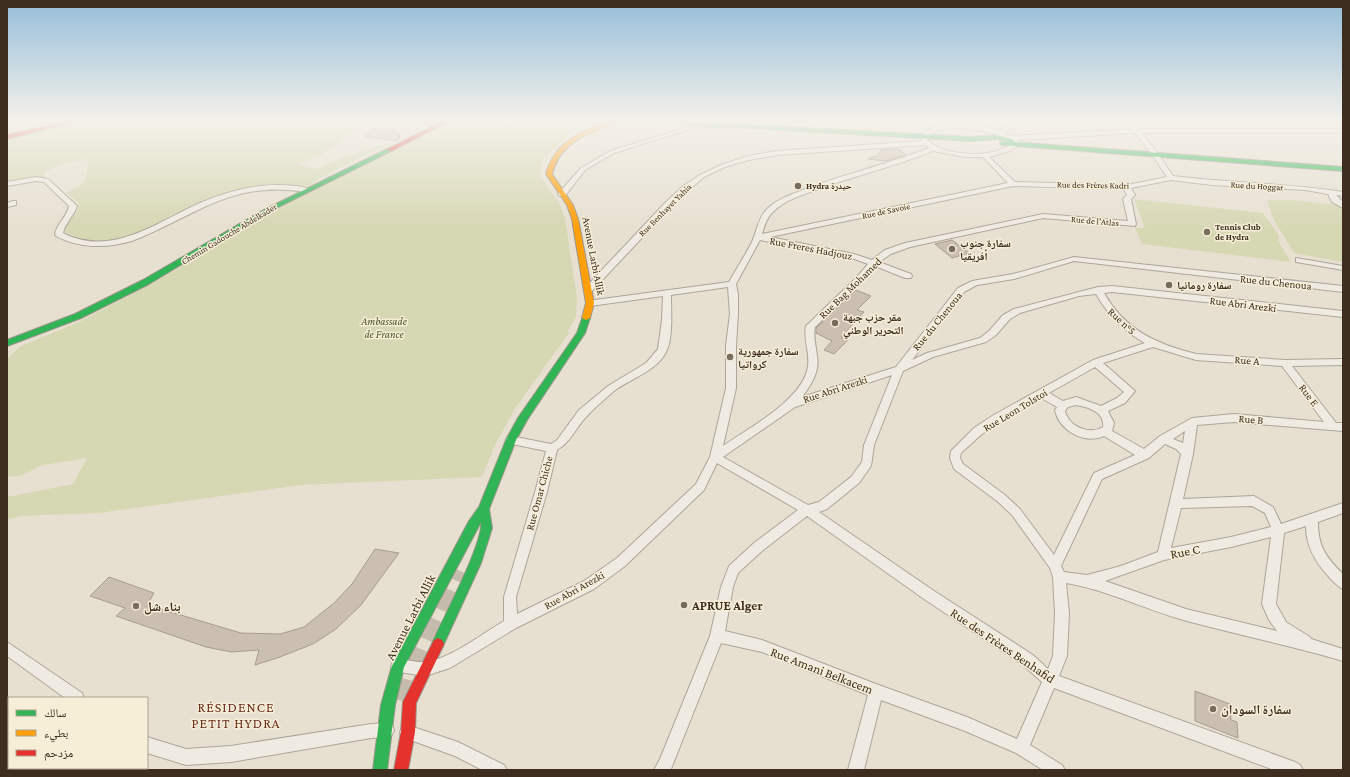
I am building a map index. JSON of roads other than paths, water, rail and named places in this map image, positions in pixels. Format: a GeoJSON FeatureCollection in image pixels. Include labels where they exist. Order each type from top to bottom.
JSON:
{"type":"FeatureCollection","features":[{"type":"Feature","properties":{"kind":"street","name":"Chemin Gadouche Abdelkader"},"geometry":{"type":"LineString","coordinates":[[7,343],[78,316],[146,282],[264,212],[374,156]]}},
{"type":"Feature","properties":{"kind":"street","name":"Avenue Larbi Allik"},"geometry":{"type":"LineString","coordinates":[[380,770],[388,705],[398,666],[473,524],[484,509],[511,440],[523,418],[581,333],[587,317],[590,303],[576,219],[570,206],[549,174],[550,166],[556,156]]}},
{"type":"Feature","properties":{"kind":"street"},"geometry":{"type":"LineString","coordinates":[[562,194],[583,169],[605,156]]}},
{"type":"Feature","properties":{"kind":"street","name":"Rue Benhayet Yahia"},"geometry":{"type":"LineString","coordinates":[[588,290],[667,206],[686,188],[702,176],[723,166],[758,156]]}},
{"type":"Feature","properties":{"kind":"street"},"geometry":{"type":"LineString","coordinates":[[715,456],[731,388],[731,344],[734,314],[734,294],[732,284],[758,237],[761,226],[769,211],[784,201],[834,181],[907,159],[911,156]]}},
{"type":"Feature","properties":{"kind":"street"},"geometry":{"type":"LineString","coordinates":[[985,156],[1014,184]]}},
{"type":"Feature","properties":{"kind":"street"},"geometry":{"type":"LineString","coordinates":[[1157,156],[1171,178]]}},
{"type":"Feature","properties":{"kind":"street"},"geometry":{"type":"LineString","coordinates":[[1173,156],[1343,169]]}},
{"type":"Feature","properties":{"kind":"street","name":"Rue des Frères Kadri"},"geometry":{"type":"LineString","coordinates":[[1014,184],[1127,187],[1171,178]]}},
{"type":"Feature","properties":{"kind":"street","name":"Rue du Hoggar"},"geometry":{"type":"LineString","coordinates":[[1171,178],[1212,183],[1305,188],[1343,194]]}},
{"type":"Feature","properties":{"kind":"street"},"geometry":{"type":"LineString","coordinates":[[7,184],[36,179],[46,180],[73,206],[73,209],[60,225],[59,234],[67,239],[95,244],[125,241],[147,234],[194,209],[238,192],[260,188],[282,187],[305,190]]}},
{"type":"Feature","properties":{"kind":"street","name":"Rue de Savoie"},"geometry":{"type":"LineString","coordinates":[[758,237],[1014,184]]}},
{"type":"Feature","properties":{"kind":"street","name":"Rue de l'Atlas"},"geometry":{"type":"LineString","coordinates":[[1043,216],[1132,224],[1126,199],[1131,195],[1127,187]]}},
{"type":"Feature","properties":{"kind":"street"},"geometry":{"type":"LineString","coordinates":[[1331,192],[1335,200],[1343,206]]}},
{"type":"Feature","properties":{"kind":"street","name":"Rue Bag Mohamed"},"geometry":{"type":"LineString","coordinates":[[791,404],[812,373],[814,364],[808,333],[811,326],[860,279],[874,262],[888,252],[902,247],[1043,216]]}},
{"type":"Feature","properties":{"kind":"street","name":"Rue Freres Hadjouz"},"geometry":{"type":"LineString","coordinates":[[758,237],[854,256],[874,262],[908,276]]}},
{"type":"Feature","properties":{"kind":"street","name":"Rue du Chenoua"},"geometry":{"type":"LineString","coordinates":[[717,636],[727,587],[733,570],[758,548],[807,510],[824,506],[855,480],[867,463],[869,445],[898,369],[960,290],[976,283],[1014,276],[1074,260],[1101,261],[1217,276],[1343,288]]}},
{"type":"Feature","properties":{"kind":"street"},"geometry":{"type":"LineString","coordinates":[[1300,260],[1343,268]]}},
{"type":"Feature","properties":{"kind":"street"},"geometry":{"type":"LineString","coordinates":[[590,303],[732,284]]}},
{"type":"Feature","properties":{"kind":"street","name":"Rue Abri Arezki"},"geometry":{"type":"LineString","coordinates":[[398,666],[424,669],[445,663],[470,650],[511,624],[589,585],[621,562],[700,487],[715,456],[791,404],[898,369],[930,355],[983,340],[990,336],[1008,314],[1098,290],[1126,289],[1279,308],[1343,314]]}},
{"type":"Feature","properties":{"kind":"street","name":"Rue n°5"},"geometry":{"type":"LineString","coordinates":[[1098,290],[1105,306],[1116,318],[1133,333],[1154,343]]}},
{"type":"Feature","properties":{"kind":"street","name":"Rue Omar Chiche"},"geometry":{"type":"LineString","coordinates":[[511,624],[510,597],[541,492],[552,448],[561,443],[583,413],[612,388],[649,365],[660,354],[663,349],[667,320],[667,292]]}},
{"type":"Feature","properties":{"kind":"street","name":"Rue Leon Tolstoi"},"geometry":{"type":"LineString","coordinates":[[1057,571],[1016,512],[1001,498],[958,466],[955,458],[956,450],[978,431],[996,419],[1096,362],[1154,343]]}},
{"type":"Feature","properties":{"kind":"street","name":"Rue A"},"geometry":{"type":"LineString","coordinates":[[1154,343],[1196,357],[1285,363],[1343,362]]}},
{"type":"Feature","properties":{"kind":"street"},"geometry":{"type":"LineString","coordinates":[[1096,362],[1130,391],[1127,396],[1116,404],[1100,410]]}},
{"type":"Feature","properties":{"kind":"street","name":"Rue E"},"geometry":{"type":"LineString","coordinates":[[1285,363],[1338,426]]}},
{"type":"Feature","properties":{"kind":"street"},"geometry":{"type":"LineString","coordinates":[[1042,394],[1062,405]]}},
{"type":"Feature","properties":{"kind":"street"},"geometry":{"type":"LineString","coordinates":[[1105,432],[1110,424],[1108,419],[1100,410],[1084,402],[1076,401],[1062,405],[1059,413],[1061,419],[1073,429],[1090,434],[1105,432],[1145,455]]}},
{"type":"Feature","properties":{"kind":"street","name":"Rue B"},"geometry":{"type":"LineString","coordinates":[[1057,571],[1070,532],[1098,476],[1145,455],[1164,439],[1192,422],[1234,418],[1338,426]]}},
{"type":"Feature","properties":{"kind":"street"},"geometry":{"type":"LineString","coordinates":[[1163,555],[1177,504],[1188,454],[1192,422]]}},
{"type":"Feature","properties":{"kind":"street"},"geometry":{"type":"LineString","coordinates":[[1164,439],[1180,446],[1188,454]]}},
{"type":"Feature","properties":{"kind":"street"},"geometry":{"type":"LineString","coordinates":[[511,440],[552,448]]}},
{"type":"Feature","properties":{"kind":"street","name":"Rue des Frères Benhafid"},"geometry":{"type":"LineString","coordinates":[[715,456],[807,510],[929,595],[1028,660],[1049,679],[1295,770]]}},
{"type":"Feature","properties":{"kind":"street"},"geometry":{"type":"LineString","coordinates":[[1177,504],[1254,501],[1269,510],[1278,530],[1269,604],[1274,616],[1281,626],[1310,645]]}},
{"type":"Feature","properties":{"kind":"street","name":"Rue C"},"geometry":{"type":"LineString","coordinates":[[1057,571],[1087,581],[1122,571],[1163,555],[1231,542],[1278,530],[1343,508]]}},
{"type":"Feature","properties":{"kind":"street","name":"Avenue Larbi Allik"},"geometry":{"type":"LineString","coordinates":[[403,764],[408,732],[410,702],[424,669],[463,591],[475,563],[487,528],[484,509]]}},
{"type":"Feature","properties":{"kind":"street"},"geometry":{"type":"LineString","coordinates":[[1312,519],[1311,533],[1314,545],[1325,563],[1343,583]]}},
{"type":"Feature","properties":{"kind":"street"},"geometry":{"type":"LineString","coordinates":[[1021,748],[1060,656],[1062,613],[1057,571]]}},
{"type":"Feature","properties":{"kind":"street"},"geometry":{"type":"LineString","coordinates":[[1087,581],[1186,615],[1310,645],[1343,655]]}},
{"type":"Feature","properties":{"kind":"street"},"geometry":{"type":"LineString","coordinates":[[662,770],[666,764],[717,636]]}},
{"type":"Feature","properties":{"kind":"street","name":"Rue Amani Belkacem"},"geometry":{"type":"LineString","coordinates":[[717,636],[762,646],[876,691],[959,721],[1021,748],[1057,770]]}},
{"type":"Feature","properties":{"kind":"street"},"geometry":{"type":"LineString","coordinates":[[7,648],[76,697]]}},
{"type":"Feature","properties":{"kind":"street"},"geometry":{"type":"LineString","coordinates":[[856,770],[876,691]]}},
{"type":"Feature","properties":{"kind":"street"},"geometry":{"type":"LineString","coordinates":[[384,730],[403,764],[415,770]]}},
{"type":"Feature","properties":{"kind":"street"},"geometry":{"type":"LineString","coordinates":[[148,744],[186,758],[231,754],[384,730],[408,732],[458,750],[499,770]]}},
{"type":"Feature","properties":{"kind":"tunnel"},"geometry":{"type":"LineString","coordinates":[[403,701],[409,678],[458,570]]}},
{"type":"Feature","properties":{"kind":"place","name":"Hydra حيدرة"},"geometry":{"type":"Point","coordinates":[798,186]}},
{"type":"Feature","properties":{"kind":"place","name":"Tennis Club de Hydra"},"geometry":{"type":"Point","coordinates":[1207,232]}},
{"type":"Feature","properties":{"kind":"place","name":"سفارة جنوب أفريقيا"},"geometry":{"type":"Point","coordinates":[952,249]}},
{"type":"Feature","properties":{"kind":"place","name":"سفارة رومانيا"},"geometry":{"type":"Point","coordinates":[1169,285]}},
{"type":"Feature","properties":{"kind":"place","name":"مقر حزب جبهة التحرير الوطني"},"geometry":{"type":"Point","coordinates":[835,323]}},
{"type":"Feature","properties":{"kind":"place","name":"سفارة جمهورية كرواتيا"},"geometry":{"type":"Point","coordinates":[730,357]}},
{"type":"Feature","properties":{"kind":"place","name":"APRUE Alger"},"geometry":{"type":"Point","coordinates":[684,605]}},
{"type":"Feature","properties":{"kind":"place","name":"بناء شل"},"geometry":{"type":"Point","coordinates":[136,606]}},
{"type":"Feature","properties":{"kind":"place","name":"سفارة السودان"},"geometry":{"type":"Point","coordinates":[1213,709]}},
{"type":"Feature","properties":{"kind":"district","name":"RÉSIDENCE PETIT HYDRA"},"geometry":{"type":"Point","coordinates":[236,716]}},
{"type":"Feature","properties":{"kind":"park label","name":"Ambassade de France"},"geometry":{"type":"Point","coordinates":[384,327]}}]}
